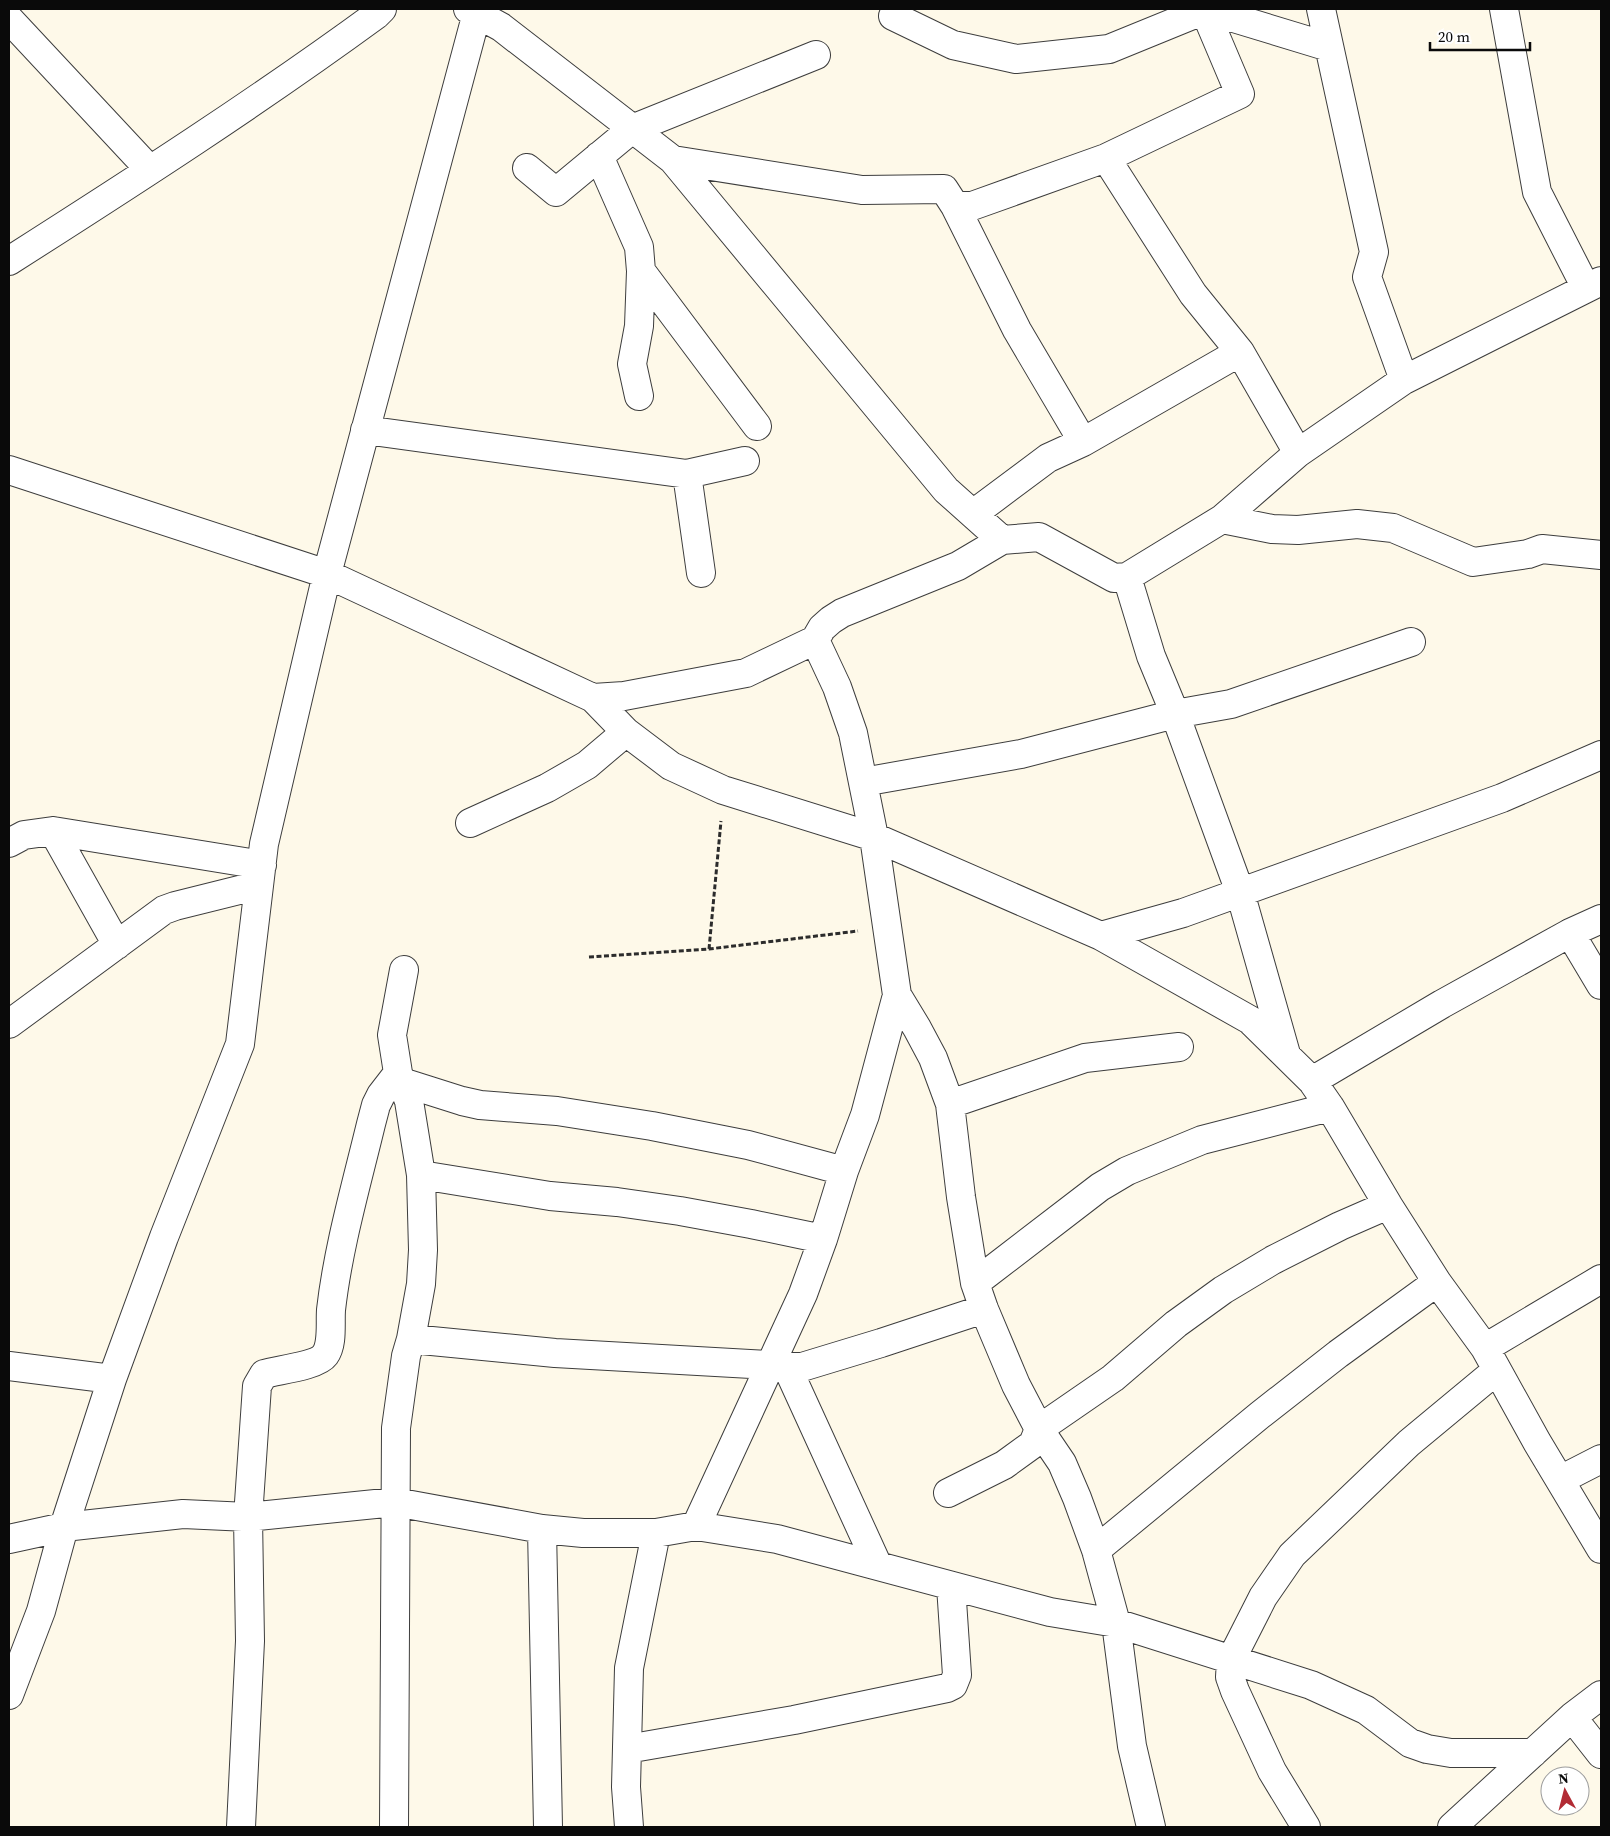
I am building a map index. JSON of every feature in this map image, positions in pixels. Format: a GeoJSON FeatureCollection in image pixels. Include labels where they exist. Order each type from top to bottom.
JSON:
{"type":"FeatureCollection","features":[{"type":"Feature","properties":{"kind":"street"},"geometry":{"type":"LineString","coordinates":[[9,261],[304,67],[382,9]]}},
{"type":"Feature","properties":{"kind":"street"},"geometry":{"type":"LineString","coordinates":[[893,16],[954,45],[1016,58],[1109,49],[1205,9],[1329,47]]}},
{"type":"Feature","properties":{"kind":"street"},"geometry":{"type":"LineString","coordinates":[[955,206],[972,206],[1106,158],[1240,94],[1205,9]]}},
{"type":"Feature","properties":{"kind":"street"},"geometry":{"type":"LineString","coordinates":[[1321,9],[1374,252],[1367,277],[1404,380]]}},
{"type":"Feature","properties":{"kind":"street"},"geometry":{"type":"LineString","coordinates":[[593,698],[624,696],[746,673],[815,640],[826,624],[842,613],[958,566],[1002,540],[1039,537],[1114,578],[1126,577],[1222,519],[1298,453],[1404,380],[1594,284],[1537,192],[1504,9]]}},
{"type":"Feature","properties":{"kind":"street"},"geometry":{"type":"LineString","coordinates":[[9,1695],[41,1611],[64,1527],[112,1380],[164,1237],[240,1044],[264,844],[327,574],[474,10],[501,27],[673,160],[946,490],[1002,540]]}},
{"type":"Feature","properties":{"kind":"street"},"geometry":{"type":"LineString","coordinates":[[9,20],[150,170]]}},
{"type":"Feature","properties":{"kind":"street"},"geometry":{"type":"LineString","coordinates":[[527,168],[556,192],[632,129],[816,55]]}},
{"type":"Feature","properties":{"kind":"street"},"geometry":{"type":"LineString","coordinates":[[599,156],[639,247],[641,272],[639,326],[632,364],[639,396]]}},
{"type":"Feature","properties":{"kind":"street"},"geometry":{"type":"LineString","coordinates":[[1106,158],[1193,294],[1240,352],[1298,453]]}},
{"type":"Feature","properties":{"kind":"street"},"geometry":{"type":"LineString","coordinates":[[673,160],[862,190],[944,189],[955,206],[1017,330],[1083,442]]}},
{"type":"Feature","properties":{"kind":"street"},"geometry":{"type":"LineString","coordinates":[[641,272],[756,426]]}},
{"type":"Feature","properties":{"kind":"street"},"geometry":{"type":"LineString","coordinates":[[973,514],[1048,458],[1083,442],[1240,352]]}},
{"type":"Feature","properties":{"kind":"street"},"geometry":{"type":"LineString","coordinates":[[365,430],[686,474],[745,461]]}},
{"type":"Feature","properties":{"kind":"street"},"geometry":{"type":"LineString","coordinates":[[9,470],[327,574],[593,698],[626,732],[671,766],[723,790],[874,837],[1101,936],[1250,1020],[1312,1082],[1330,1106],[1388,1205],[1437,1282],[1491,1359],[1601,1549]]}},
{"type":"Feature","properties":{"kind":"street"},"geometry":{"type":"LineString","coordinates":[[686,474],[701,573]]}},
{"type":"Feature","properties":{"kind":"street"},"geometry":{"type":"LineString","coordinates":[[1222,519],[1298,530],[1357,524],[1393,528],[1473,562],[1528,554],[1542,549],[1601,555]]}},
{"type":"Feature","properties":{"kind":"street"},"geometry":{"type":"LineString","coordinates":[[1126,577],[1152,656],[1240,892],[1286,1056]]}},
{"type":"Feature","properties":{"kind":"street"},"geometry":{"type":"LineString","coordinates":[[696,1526],[749,1408],[779,1366],[823,1239],[844,1171],[865,1115],[897,994],[874,837],[850,724],[837,687],[815,640]]}},
{"type":"Feature","properties":{"kind":"street"},"geometry":{"type":"LineString","coordinates":[[863,782],[1022,754],[1175,714],[1231,704],[1410,642]]}},
{"type":"Feature","properties":{"kind":"street"},"geometry":{"type":"LineString","coordinates":[[470,824],[548,788],[587,764],[626,732]]}},
{"type":"Feature","properties":{"kind":"street"},"geometry":{"type":"LineString","coordinates":[[1101,936],[1183,913],[1502,798],[1601,755]]}},
{"type":"Feature","properties":{"kind":"street"},"geometry":{"type":"LineString","coordinates":[[9,843],[24,835],[53,831],[261,875]]}},
{"type":"Feature","properties":{"kind":"street"},"geometry":{"type":"LineString","coordinates":[[53,831],[117,945]]}},
{"type":"Feature","properties":{"kind":"street"},"geometry":{"type":"LineString","coordinates":[[9,1024],[164,910],[261,875]]}},
{"type":"Feature","properties":{"kind":"street"},"geometry":{"type":"LineString","coordinates":[[1312,1082],[1442,1004],[1570,933],[1601,919]]}},
{"type":"Feature","properties":{"kind":"street"},"geometry":{"type":"LineString","coordinates":[[1570,933],[1601,985]]}},
{"type":"Feature","properties":{"kind":"street"},"geometry":{"type":"LineString","coordinates":[[394,1827],[395,1502],[398,1407],[406,1356],[422,1284],[423,1250],[421,1175],[409,1101],[400,1078],[392,1035],[404,970]]}},
{"type":"Feature","properties":{"kind":"street"},"geometry":{"type":"LineString","coordinates":[[897,994],[933,1058],[950,1104],[961,1197],[976,1283],[984,1309],[1005,1361],[1039,1428],[1062,1463],[1096,1550],[1116,1623],[1132,1746],[1151,1827]]}},
{"type":"Feature","properties":{"kind":"street"},"geometry":{"type":"LineString","coordinates":[[950,1104],[1085,1058],[1179,1047]]}},
{"type":"Feature","properties":{"kind":"street"},"geometry":{"type":"LineString","coordinates":[[400,1078],[462,1101],[480,1105],[556,1111],[652,1126],[748,1145],[844,1171]]}},
{"type":"Feature","properties":{"kind":"street"},"geometry":{"type":"LineString","coordinates":[[241,1827],[250,1641],[248,1517],[257,1386],[264,1374],[315,1362],[324,1357],[328,1348],[337,1267],[376,1105],[381,1095],[400,1078]]}},
{"type":"Feature","properties":{"kind":"street"},"geometry":{"type":"LineString","coordinates":[[976,1283],[1100,1187],[1127,1171],[1202,1140],[1330,1106]]}},
{"type":"Feature","properties":{"kind":"street"},"geometry":{"type":"LineString","coordinates":[[421,1175],[550,1196],[617,1202],[680,1211],[823,1239]]}},
{"type":"Feature","properties":{"kind":"street"},"geometry":{"type":"LineString","coordinates":[[948,1493],[1004,1465],[1034,1444],[1039,1428],[1113,1378],[1176,1324],[1223,1290],[1273,1260],[1340,1226],[1388,1205]]}},
{"type":"Feature","properties":{"kind":"street"},"geometry":{"type":"LineString","coordinates":[[1306,1827],[1272,1771],[1230,1677],[1231,1660],[1263,1597],[1292,1555],[1409,1443],[1491,1359],[1601,1279]]}},
{"type":"Feature","properties":{"kind":"street"},"geometry":{"type":"LineString","coordinates":[[1096,1550],[1260,1415],[1338,1354],[1437,1282]]}},
{"type":"Feature","properties":{"kind":"street"},"geometry":{"type":"LineString","coordinates":[[411,1339],[555,1353],[802,1366],[984,1309]]}},
{"type":"Feature","properties":{"kind":"street"},"geometry":{"type":"LineString","coordinates":[[9,1366],[112,1380]]}},
{"type":"Feature","properties":{"kind":"street"},"geometry":{"type":"LineString","coordinates":[[779,1366],[878,1566]]}},
{"type":"Feature","properties":{"kind":"street"},"geometry":{"type":"LineString","coordinates":[[1560,1480],[1601,1459]]}},
{"type":"Feature","properties":{"kind":"street"},"geometry":{"type":"LineString","coordinates":[[9,1539],[64,1527],[182,1514],[248,1517],[395,1502],[542,1528],[583,1533],[656,1533],[696,1526],[777,1539],[1050,1612],[1116,1623],[1311,1685],[1366,1710],[1410,1743],[1427,1749],[1451,1753],[1533,1753]]}},
{"type":"Feature","properties":{"kind":"street"},"geometry":{"type":"LineString","coordinates":[[542,1528],[548,1827]]}},
{"type":"Feature","properties":{"kind":"street"},"geometry":{"type":"LineString","coordinates":[[629,1827],[626,1787],[629,1668],[656,1533]]}},
{"type":"Feature","properties":{"kind":"street"},"geometry":{"type":"LineString","coordinates":[[627,1749],[794,1720],[947,1688],[953,1685],[958,1675],[951,1586]]}},
{"type":"Feature","properties":{"kind":"street"},"geometry":{"type":"LineString","coordinates":[[1452,1827],[1572,1717],[1601,1695]]}},
{"type":"Feature","properties":{"kind":"street"},"geometry":{"type":"LineString","coordinates":[[1572,1717],[1601,1754]]}},
{"type":"Feature","properties":{"kind":"path"},"geometry":{"type":"LineString","coordinates":[[709,949],[723,790]]}},
{"type":"Feature","properties":{"kind":"path"},"geometry":{"type":"LineString","coordinates":[[589,957],[709,949],[888,928]]}}]}
